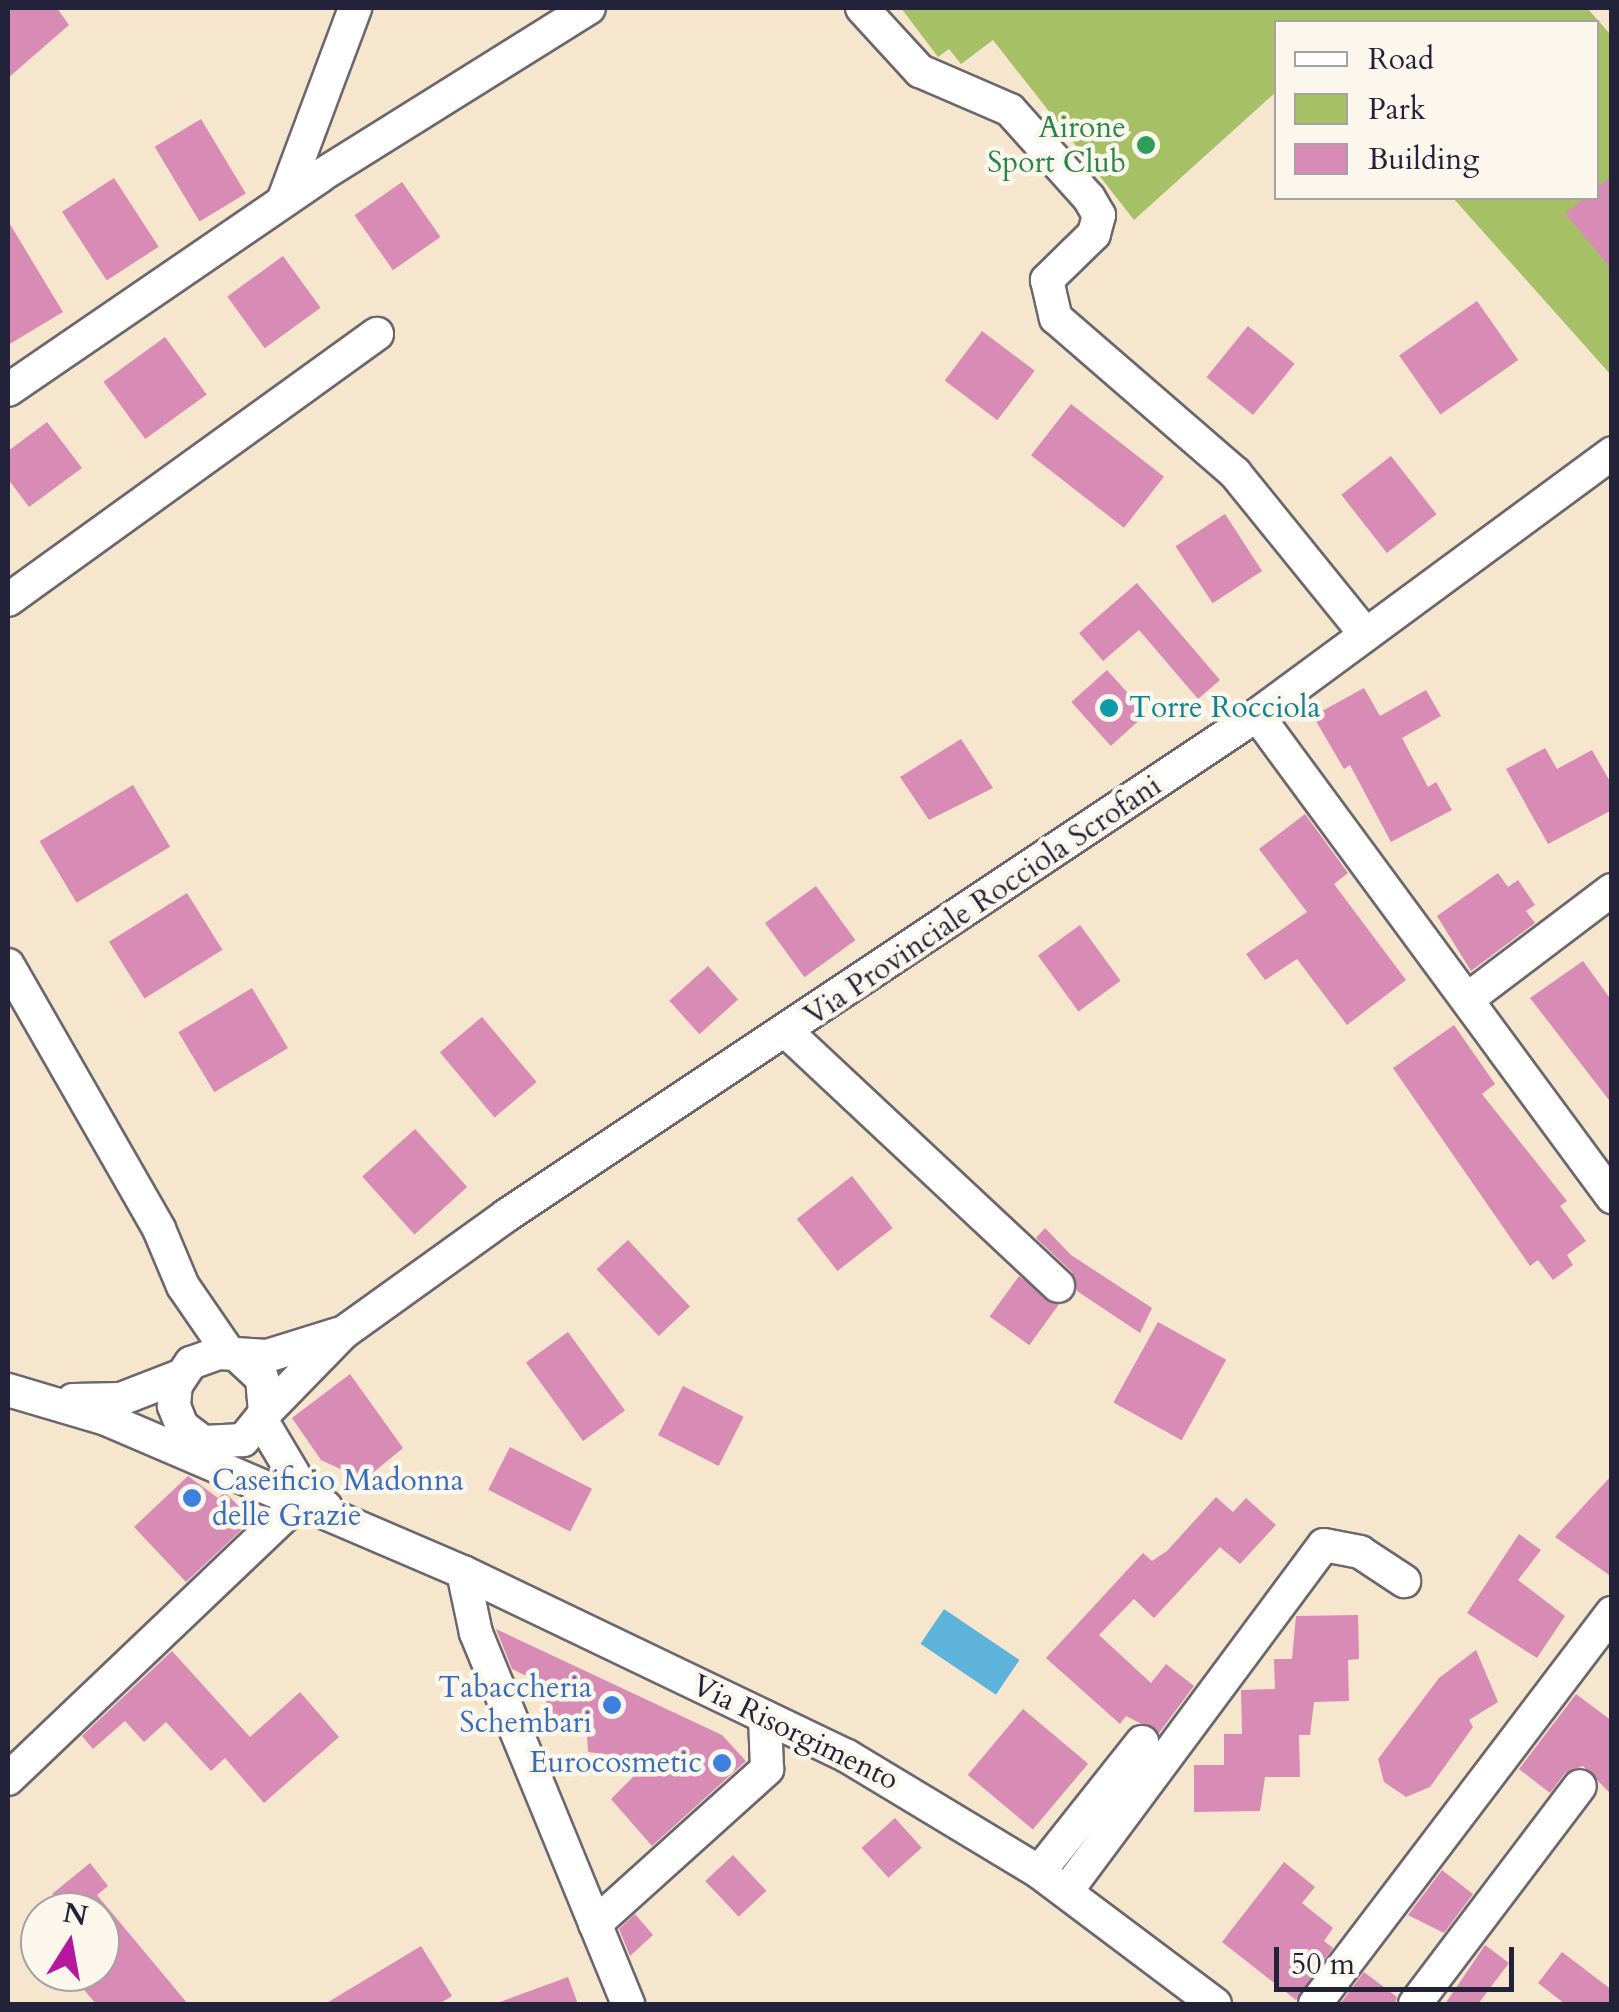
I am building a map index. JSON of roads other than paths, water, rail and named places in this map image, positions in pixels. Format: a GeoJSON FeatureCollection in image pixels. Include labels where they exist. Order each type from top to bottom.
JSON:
{"type":"FeatureCollection","features":[{"type":"Feature","properties":{"kind":"street"},"geometry":{"type":"LineString","coordinates":[[284,202],[355,8]]}},
{"type":"Feature","properties":{"kind":"street"},"geometry":{"type":"LineString","coordinates":[[8,390],[284,202],[589,8]]}},
{"type":"Feature","properties":{"kind":"street"},"geometry":{"type":"LineString","coordinates":[[862,8],[920,71],[1010,110],[1089,198],[1099,215],[1094,234],[1047,280],[1056,318],[1235,472],[1364,631]]}},
{"type":"Feature","properties":{"kind":"street"},"geometry":{"type":"LineString","coordinates":[[8,600],[376,334]]}},
{"type":"Feature","properties":{"kind":"street","name":"Via Provinciale Rocciola Scrofani"},"geometry":{"type":"LineString","coordinates":[[343,1333],[507,1215],[788,1033],[1256,715],[1364,631],[1612,453]]}},
{"type":"Feature","properties":{"kind":"street"},"geometry":{"type":"LineString","coordinates":[[1256,715],[1612,1196]]}},
{"type":"Feature","properties":{"kind":"street"},"geometry":{"type":"LineString","coordinates":[[1468,998],[1612,890]]}},
{"type":"Feature","properties":{"kind":"street"},"geometry":{"type":"LineString","coordinates":[[8,965],[159,1229],[183,1286],[233,1354],[262,1378],[264,1416],[298,1484],[341,1520]]}},
{"type":"Feature","properties":{"kind":"street"},"geometry":{"type":"LineString","coordinates":[[788,1033],[1058,1286]]}},
{"type":"Feature","properties":{"kind":"street"},"geometry":{"type":"LineString","coordinates":[[183,1286],[182,1373],[174,1406],[198,1445]]}},
{"type":"Feature","properties":{"kind":"street"},"geometry":{"type":"LineString","coordinates":[[58,1400],[121,1399],[182,1373],[209,1354],[267,1356],[343,1333]]}},
{"type":"Feature","properties":{"kind":"street"},"geometry":{"type":"LineString","coordinates":[[198,1445],[242,1440],[343,1333]]}},
{"type":"Feature","properties":{"kind":"street"},"geometry":{"type":"LineString","coordinates":[[8,1390],[58,1400],[198,1445],[244,1479],[341,1520]]}},
{"type":"Feature","properties":{"kind":"street"},"geometry":{"type":"LineString","coordinates":[[8,1779],[296,1504]]}},
{"type":"Feature","properties":{"kind":"street","name":"Via Risorgimento"},"geometry":{"type":"LineString","coordinates":[[341,1520],[463,1572],[921,1795],[1039,1872],[1215,2004]]}},
{"type":"Feature","properties":{"kind":"street"},"geometry":{"type":"LineString","coordinates":[[1066,1892],[1324,1544],[1360,1552],[1404,1581]]}},
{"type":"Feature","properties":{"kind":"street"},"geometry":{"type":"LineString","coordinates":[[463,1572],[476,1634],[628,2004]]}},
{"type":"Feature","properties":{"kind":"street"},"geometry":{"type":"LineString","coordinates":[[1315,2004],[1612,1613]]}},
{"type":"Feature","properties":{"kind":"street"},"geometry":{"type":"LineString","coordinates":[[595,1924],[767,1769],[765,1717]]}},
{"type":"Feature","properties":{"kind":"street"},"geometry":{"type":"LineString","coordinates":[[1039,1872],[1142,1742]]}},
{"type":"Feature","properties":{"kind":"street"},"geometry":{"type":"LineString","coordinates":[[1415,2004],[1580,1786]]}},
{"type":"Feature","properties":{"kind":"water"},"geometry":{"type":"Polygon","coordinates":[[[944,1609],[1019,1660],[996,1695],[921,1644],[944,1609]]]}},
{"type":"Feature","properties":{"kind":"place","name":"Airone Sport Club"},"geometry":{"type":"Point","coordinates":[1146,145]}},
{"type":"Feature","properties":{"kind":"place","name":"Torre Rocciola"},"geometry":{"type":"Point","coordinates":[1109,708]}},
{"type":"Feature","properties":{"kind":"place","name":"Caseificio Madonna delle Grazie"},"geometry":{"type":"Point","coordinates":[192,1498]}},
{"type":"Feature","properties":{"kind":"place","name":"Tabaccheria Schembari"},"geometry":{"type":"Point","coordinates":[612,1705]}},
{"type":"Feature","properties":{"kind":"place","name":"Eurocosmetic"},"geometry":{"type":"Point","coordinates":[722,1763]}}]}
